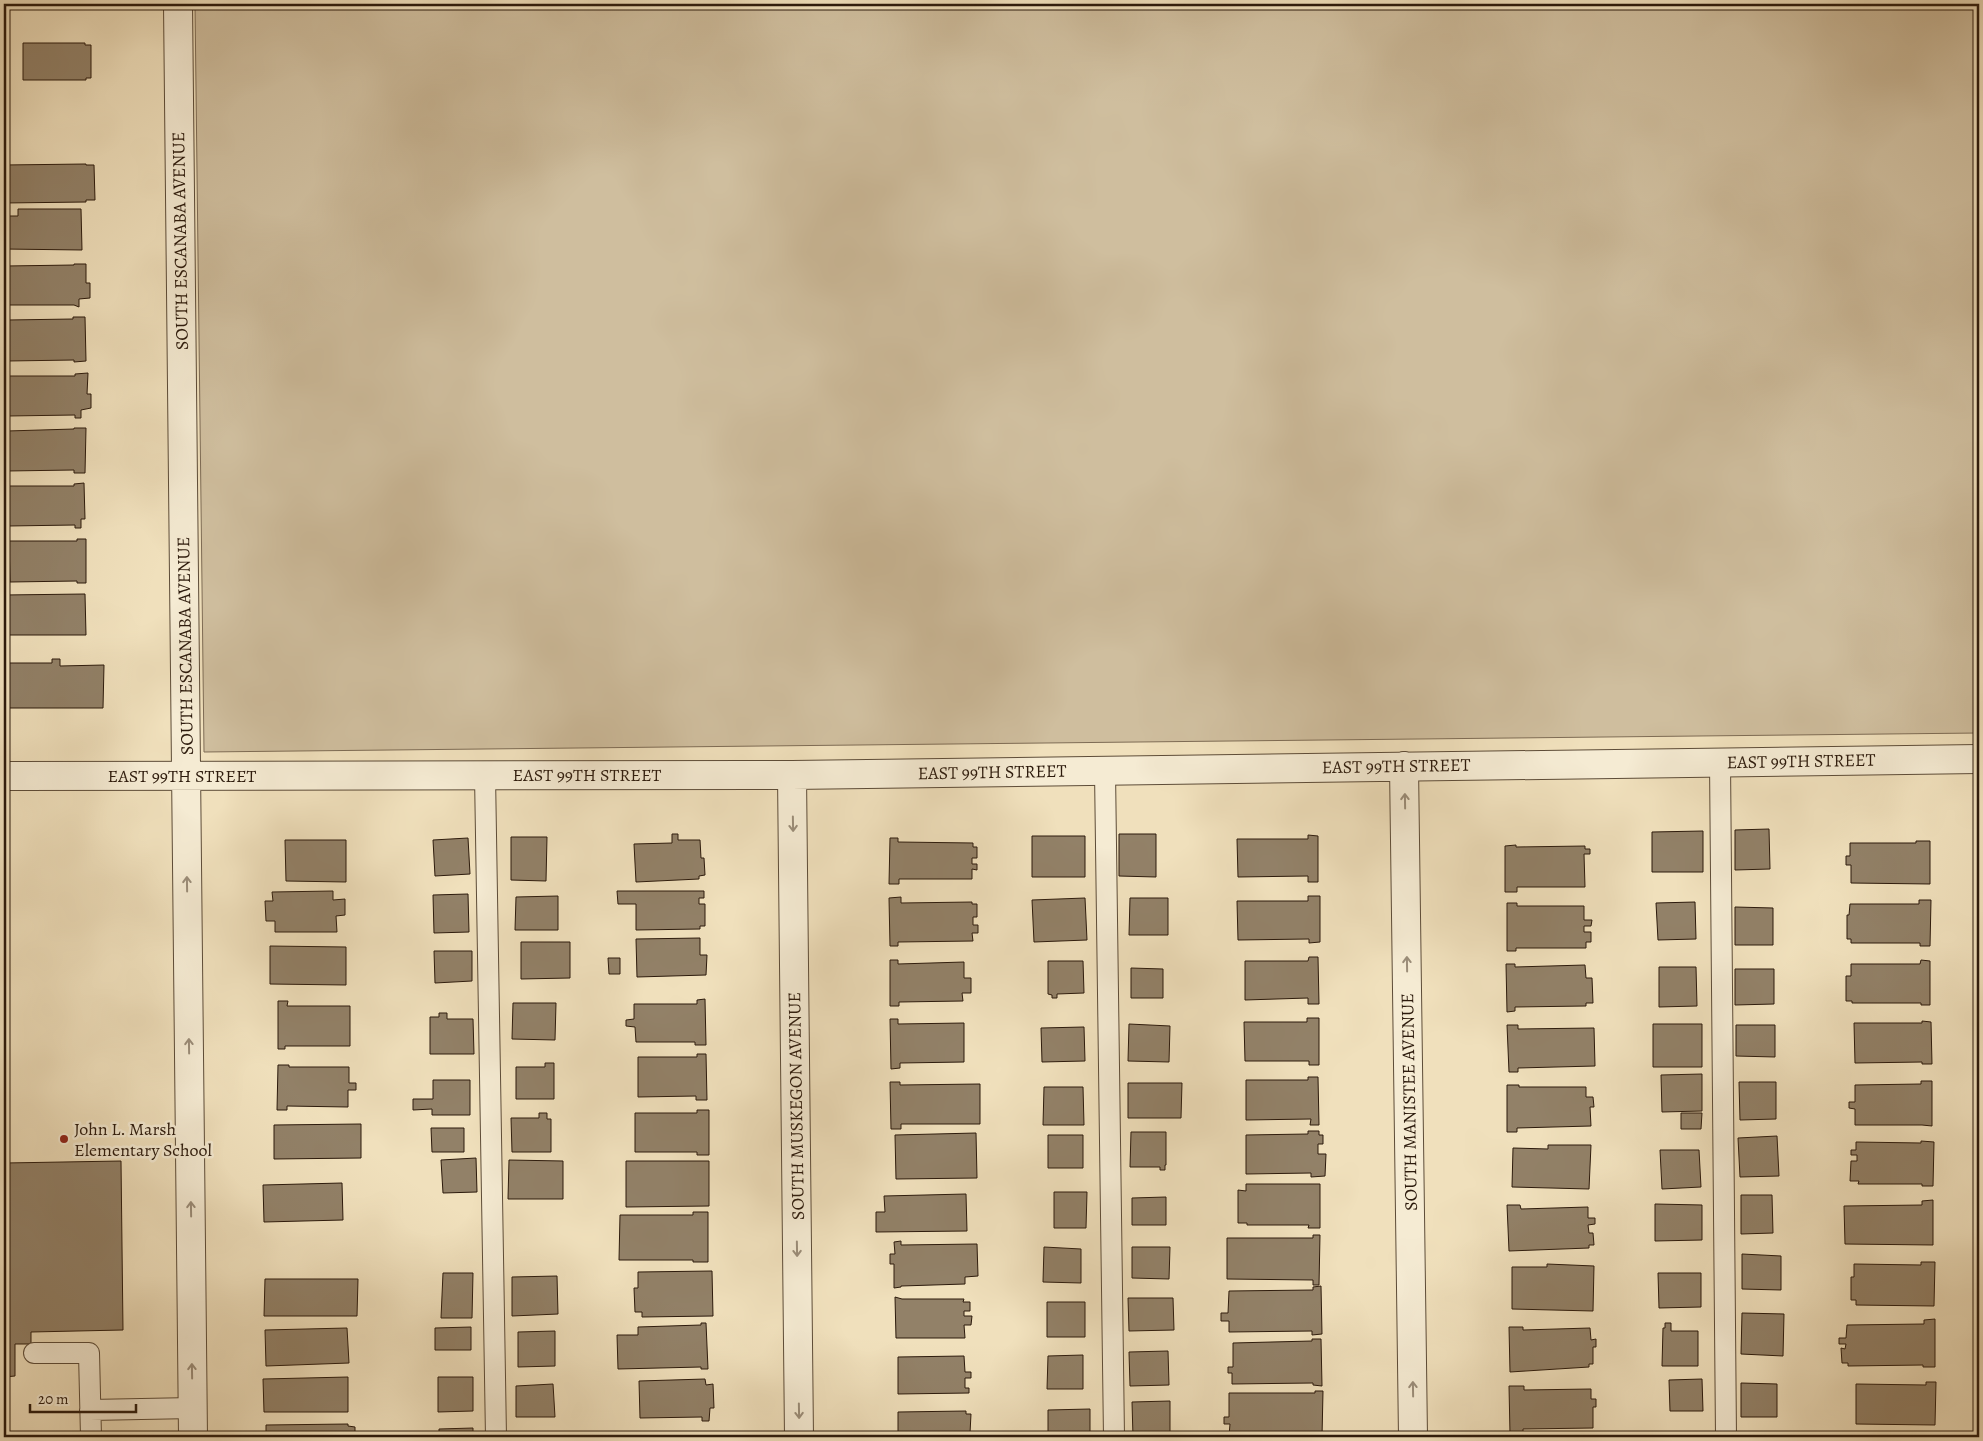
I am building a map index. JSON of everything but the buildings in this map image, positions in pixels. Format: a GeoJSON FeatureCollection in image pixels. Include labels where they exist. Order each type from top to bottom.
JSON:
{"type":"FeatureCollection","features":[{"type":"Feature","properties":{"kind":"street","name":"SOUTH ESCANABA AVENUE"},"geometry":{"type":"LineString","coordinates":[[178,4],[193,1437]]}},
{"type":"Feature","properties":{"kind":"street","name":"EAST 99TH STREET"},"geometry":{"type":"LineString","coordinates":[[4,776],[792,775],[1979,758]]}},
{"type":"Feature","properties":{"kind":"street","name":"SOUTH MANISTEE AVENUE"},"geometry":{"type":"LineString","coordinates":[[1404,766],[1414,1437]]}},
{"type":"Feature","properties":{"kind":"street","name":"SOUTH MUSKEGON AVENUE"},"geometry":{"type":"LineString","coordinates":[[792,775],[799,1437]]}},
{"type":"Feature","properties":{"kind":"lane"},"geometry":{"type":"LineString","coordinates":[[1720,762],[1726,1437]]}},
{"type":"Feature","properties":{"kind":"lane"},"geometry":{"type":"LineString","coordinates":[[1105,770],[1114,1437]]}},
{"type":"Feature","properties":{"kind":"lane"},"geometry":{"type":"LineString","coordinates":[[485,775],[496,1437]]}},
{"type":"Feature","properties":{"kind":"lane"},"geometry":{"type":"LineString","coordinates":[[34,1353],[89,1353],[91,1437]]}},
{"type":"Feature","properties":{"kind":"lane"},"geometry":{"type":"LineString","coordinates":[[90,1410],[192,1408]]}},
{"type":"Feature","properties":{"kind":"shaded area"},"geometry":{"type":"Polygon","coordinates":[[[195,4],[1979,4],[1979,733],[204,752],[195,4]]]}},
{"type":"Feature","properties":{"kind":"place","name":"John L. Marsh Elementary School"},"geometry":{"type":"Point","coordinates":[64,1139]}}]}
